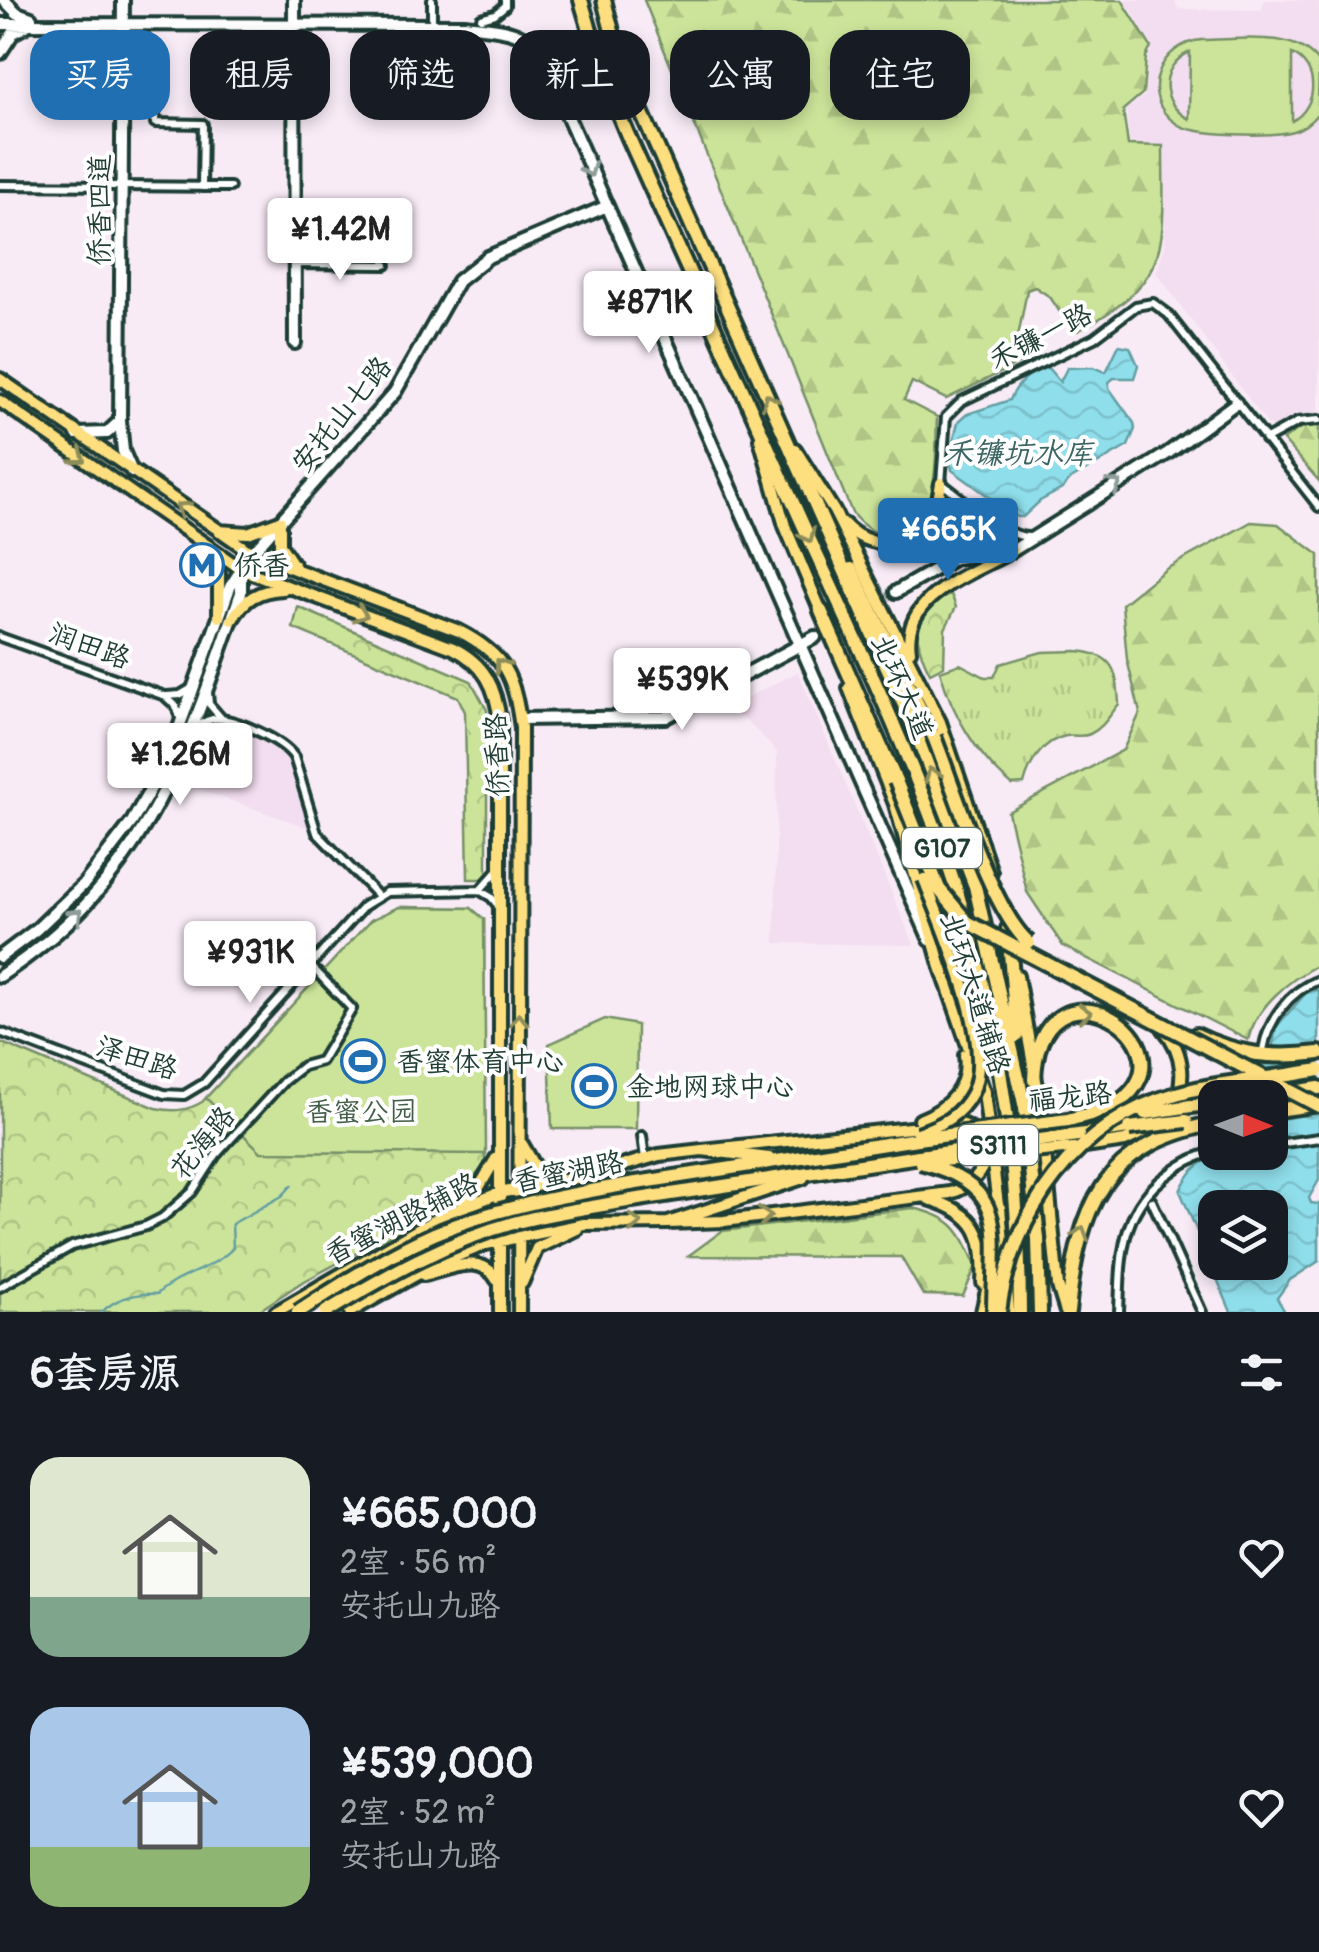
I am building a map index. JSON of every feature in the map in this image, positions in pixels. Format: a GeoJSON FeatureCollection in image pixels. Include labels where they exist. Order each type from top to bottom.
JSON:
{"type":"FeatureCollection","features":[{"type":"Feature","properties":{"kind":"highway","name":"北环大道"},"geometry":{"type":"LineString","coordinates":[[582,0],[605,81],[886,707],[938,837],[971,938],[995,1038],[1008,1114],[1020,1312]]}},
{"type":"Feature","properties":{"kind":"highway","name":"北环大道"},"geometry":{"type":"LineString","coordinates":[[604,0],[614,40],[648,128],[788,441],[827,512],[965,858],[1019,1073],[1032,1162],[1040,1312]]}},
{"type":"Feature","properties":{"kind":"highway"},"geometry":{"type":"LineString","coordinates":[[827,512],[934,737],[997,898],[1011,924],[1054,963],[1220,1047],[1268,1057],[1319,1053]]}},
{"type":"Feature","properties":{"kind":"highway"},"geometry":{"type":"LineString","coordinates":[[821,611],[940,889],[967,922],[1319,1105]]}},
{"type":"Feature","properties":{"kind":"highway"},"geometry":{"type":"LineString","coordinates":[[1008,928],[1019,1073]]}},
{"type":"Feature","properties":{"kind":"highway"},"geometry":{"type":"LineString","coordinates":[[1034,1080],[1038,1044],[1044,1032],[1062,1016],[1097,1011],[1124,1024],[1138,1046],[1140,1077],[1117,1103],[1068,1120]]}},
{"type":"Feature","properties":{"kind":"highway"},"geometry":{"type":"LineString","coordinates":[[996,1312],[1025,1221],[1054,1175],[1094,1137],[1120,1119],[1172,1095],[1205,1086],[1319,1070]]}},
{"type":"Feature","properties":{"kind":"highway"},"geometry":{"type":"LineString","coordinates":[[1288,1093],[1319,1088]]}},
{"type":"Feature","properties":{"kind":"highway","name":"福龙路"},"geometry":{"type":"LineString","coordinates":[[871,1146],[917,1136],[1198,1105]]}},
{"type":"Feature","properties":{"kind":"highway"},"geometry":{"type":"LineString","coordinates":[[1288,1108],[1319,1105]]}},
{"type":"Feature","properties":{"kind":"highway","name":"福龙路"},"geometry":{"type":"LineString","coordinates":[[875,1162],[1076,1142],[1129,1128],[1198,1121]]}},
{"type":"Feature","properties":{"kind":"highway"},"geometry":{"type":"LineString","coordinates":[[1067,1312],[1074,1253],[1084,1222],[1107,1180],[1160,1138],[1198,1126]]}},
{"type":"Feature","properties":{"kind":"highway","name":"香蜜湖路"},"geometry":{"type":"LineString","coordinates":[[298,1312],[392,1254],[444,1230],[533,1202],[871,1146]]}},
{"type":"Feature","properties":{"kind":"highway","name":"香蜜湖路"},"geometry":{"type":"LineString","coordinates":[[326,1312],[402,1267],[480,1234],[528,1219],[875,1162]]}},
{"type":"Feature","properties":{"kind":"highway"},"geometry":{"type":"LineString","coordinates":[[999,1208],[1008,1312]]}},
{"type":"Feature","properties":{"kind":"main road","name":"侨香路"},"geometry":{"type":"LineString","coordinates":[[0,379],[252,554],[459,632],[498,657],[510,675],[520,718],[519,1312]]}},
{"type":"Feature","properties":{"kind":"main road","name":"侨香路"},"geometry":{"type":"LineString","coordinates":[[0,400],[241,569],[453,648],[481,666],[498,698],[500,722],[500,1312]]}},
{"type":"Feature","properties":{"kind":"main road","name":"北环大道辅路"},"geometry":{"type":"LineString","coordinates":[[753,416],[780,510],[895,804],[940,964],[984,1092],[999,1208],[997,1252],[982,1308]]}},
{"type":"Feature","properties":{"kind":"main road"},"geometry":{"type":"LineString","coordinates":[[827,512],[868,541],[903,541],[918,534],[930,520],[941,483]]}},
{"type":"Feature","properties":{"kind":"main road","name":"北环大道辅路"},"geometry":{"type":"LineString","coordinates":[[827,512],[914,666],[952,754],[1008,928],[1050,1182],[1058,1286],[1067,1312]]}},
{"type":"Feature","properties":{"kind":"main road"},"geometry":{"type":"LineString","coordinates":[[214,530],[248,533],[280,521],[280,545],[301,574]]}},
{"type":"Feature","properties":{"kind":"main road"},"geometry":{"type":"LineString","coordinates":[[199,541],[210,552],[219,574],[225,618],[256,594],[290,590]]}},
{"type":"Feature","properties":{"kind":"main road"},"geometry":{"type":"LineString","coordinates":[[914,666],[908,636],[921,605],[936,592],[1012,551]]}},
{"type":"Feature","properties":{"kind":"main road"},"geometry":{"type":"LineString","coordinates":[[895,804],[962,982],[979,1066],[965,1105],[950,1120],[917,1136]]}},
{"type":"Feature","properties":{"kind":"main road"},"geometry":{"type":"LineString","coordinates":[[501,881],[519,882]]}},
{"type":"Feature","properties":{"kind":"main road"},"geometry":{"type":"LineString","coordinates":[[501,907],[518,904]]}},
{"type":"Feature","properties":{"kind":"main road"},"geometry":{"type":"LineString","coordinates":[[1076,1142],[1136,1138],[1164,1121],[1173,1110],[1181,1086],[1182,1062],[1167,1032],[1146,1011]]}},
{"type":"Feature","properties":{"kind":"main road"},"geometry":{"type":"LineString","coordinates":[[906,1126],[930,1116],[953,1099],[964,1083],[967,1065],[959,1019]]}},
{"type":"Feature","properties":{"kind":"main road"},"geometry":{"type":"LineString","coordinates":[[668,1223],[922,1198],[961,1190],[974,1182],[984,1164],[984,1149],[978,1135],[966,1125],[947,1122],[702,1150]]}},
{"type":"Feature","properties":{"kind":"main road"},"geometry":{"type":"LineString","coordinates":[[518,1126],[523,1148],[536,1168],[550,1177],[569,1180]]}},
{"type":"Feature","properties":{"kind":"main road"},"geometry":{"type":"LineString","coordinates":[[443,1216],[478,1189],[500,1146]]}},
{"type":"Feature","properties":{"kind":"main road","name":"香蜜湖路辅路"},"geometry":{"type":"LineString","coordinates":[[276,1312],[443,1216],[500,1193],[569,1180],[645,1158],[702,1150],[790,1158]]}},
{"type":"Feature","properties":{"kind":"main road"},"geometry":{"type":"LineString","coordinates":[[920,1159],[957,1174],[984,1197],[993,1229],[996,1312]]}},
{"type":"Feature","properties":{"kind":"main road","name":"香蜜湖路辅路"},"geometry":{"type":"LineString","coordinates":[[350,1312],[464,1252],[500,1241],[569,1226],[668,1223],[841,1168]]}},
{"type":"Feature","properties":{"kind":"main road"},"geometry":{"type":"LineString","coordinates":[[569,1180],[560,1188],[556,1200],[560,1218],[569,1226]]}},
{"type":"Feature","properties":{"kind":"main road"},"geometry":{"type":"LineString","coordinates":[[922,1198],[955,1209],[976,1228],[984,1253],[982,1308]]}},
{"type":"Feature","properties":{"kind":"main road"},"geometry":{"type":"LineString","coordinates":[[443,1216],[464,1224],[468,1238],[464,1252]]}},
{"type":"Feature","properties":{"kind":"main road"},"geometry":{"type":"LineString","coordinates":[[518,1294],[537,1248],[589,1224]]}},
{"type":"Feature","properties":{"kind":"main road"},"geometry":{"type":"LineString","coordinates":[[407,1279],[479,1263],[492,1271],[500,1291]]}},
{"type":"Feature","properties":{"kind":"street"},"geometry":{"type":"LineString","coordinates":[[4,0],[34,21]]}},
{"type":"Feature","properties":{"kind":"street","name":"侨香四道"},"geometry":{"type":"LineString","coordinates":[[123,0],[120,421],[122,451],[132,473]]}},
{"type":"Feature","properties":{"kind":"street"},"geometry":{"type":"LineString","coordinates":[[294,0],[296,343]]}},
{"type":"Feature","properties":{"kind":"street"},"geometry":{"type":"LineString","coordinates":[[432,0],[432,19]]}},
{"type":"Feature","properties":{"kind":"street"},"geometry":{"type":"LineString","coordinates":[[0,21],[481,23],[505,6],[505,0]]}},
{"type":"Feature","properties":{"kind":"street"},"geometry":{"type":"LineString","coordinates":[[295,22],[432,19],[481,23],[525,36],[537,48],[940,964]]}},
{"type":"Feature","properties":{"kind":"street"},"geometry":{"type":"LineString","coordinates":[[0,53],[13,32],[34,21]]}},
{"type":"Feature","properties":{"kind":"street"},"geometry":{"type":"LineString","coordinates":[[155,120],[203,124],[202,187]]}},
{"type":"Feature","properties":{"kind":"street"},"geometry":{"type":"LineString","coordinates":[[0,185],[230,187]]}},
{"type":"Feature","properties":{"kind":"street","name":"安托山七路"},"geometry":{"type":"LineString","coordinates":[[241,569],[395,392],[450,293],[466,272],[488,257],[605,207]]}},
{"type":"Feature","properties":{"kind":"street"},"geometry":{"type":"LineString","coordinates":[[295,264],[386,265]]}},
{"type":"Feature","properties":{"kind":"street","name":"禾镰一路"},"geometry":{"type":"LineString","coordinates":[[941,483],[944,426],[956,406],[1094,338],[1142,303],[1153,303],[1168,314],[1236,403]]}},
{"type":"Feature","properties":{"kind":"street"},"geometry":{"type":"LineString","coordinates":[[896,592],[955,558],[1012,551],[1168,454],[1236,403],[1319,507]]}},
{"type":"Feature","properties":{"kind":"street"},"geometry":{"type":"LineString","coordinates":[[1265,440],[1298,422],[1319,420]]}},
{"type":"Feature","properties":{"kind":"street"},"geometry":{"type":"LineString","coordinates":[[77,434],[107,434],[120,421]]}},
{"type":"Feature","properties":{"kind":"street"},"geometry":{"type":"LineString","coordinates":[[941,483],[1004,528],[1019,536],[1032,536]]}},
{"type":"Feature","properties":{"kind":"street"},"geometry":{"type":"LineString","coordinates":[[992,552],[1004,548],[1008,541],[1004,528]]}},
{"type":"Feature","properties":{"kind":"street"},"geometry":{"type":"LineString","coordinates":[[0,957],[63,906],[109,855],[151,790],[225,618],[241,593],[241,569]]}},
{"type":"Feature","properties":{"kind":"street"},"geometry":{"type":"LineString","coordinates":[[0,976],[50,939],[112,876],[164,796],[209,683],[225,618]]}},
{"type":"Feature","properties":{"kind":"street","name":"润田路"},"geometry":{"type":"LineString","coordinates":[[0,637],[165,696]]}},
{"type":"Feature","properties":{"kind":"street"},"geometry":{"type":"LineString","coordinates":[[520,718],[666,717],[815,637]]}},
{"type":"Feature","properties":{"kind":"street"},"geometry":{"type":"LineString","coordinates":[[209,683],[209,704],[223,720]]}},
{"type":"Feature","properties":{"kind":"street"},"geometry":{"type":"LineString","coordinates":[[165,696],[180,695],[195,686]]}},
{"type":"Feature","properties":{"kind":"street"},"geometry":{"type":"LineString","coordinates":[[165,696],[176,706],[181,726]]}},
{"type":"Feature","properties":{"kind":"street"},"geometry":{"type":"LineString","coordinates":[[191,734],[203,722],[223,720],[276,740],[291,752],[317,833],[378,896],[393,892],[478,890],[501,907]]}},
{"type":"Feature","properties":{"kind":"street"},"geometry":{"type":"LineString","coordinates":[[478,890],[494,878],[501,860]]}},
{"type":"Feature","properties":{"kind":"street","name":"泽田路"},"geometry":{"type":"LineString","coordinates":[[0,1032],[164,1094],[184,1095],[204,1083],[364,906],[378,896]]}},
{"type":"Feature","properties":{"kind":"street","name":"花海路"},"geometry":{"type":"LineString","coordinates":[[0,1287],[72,1246],[162,1218],[192,1192],[216,1155],[284,1081],[303,1066],[321,1061],[352,1008],[311,966]]}},
{"type":"Feature","properties":{"kind":"street"},"geometry":{"type":"LineString","coordinates":[[1263,1050],[1270,1022],[1302,988],[1319,980]]}},
{"type":"Feature","properties":{"kind":"street"},"geometry":{"type":"LineString","coordinates":[[642,1136],[645,1158]]}},
{"type":"Feature","properties":{"kind":"street"},"geometry":{"type":"LineString","coordinates":[[1288,1142],[1319,1138]]}},
{"type":"Feature","properties":{"kind":"street"},"geometry":{"type":"LineString","coordinates":[[1119,1312],[1124,1239],[1136,1208],[1174,1169],[1198,1159]]}},
{"type":"Feature","properties":{"kind":"street"},"geometry":{"type":"LineString","coordinates":[[1152,1201],[1202,1312]]}},
{"type":"Feature","properties":{"kind":"shaded area"},"geometry":{"type":"Polygon","coordinates":[[[1125,0],[1175,0],[1178,9],[1261,10],[1265,0],[1319,0],[1319,413],[1301,415],[1275,427],[1268,425],[1156,272],[1165,246],[1165,145],[1130,144],[1126,110],[1145,95],[1148,58],[1153,47],[1125,0]]]}},
{"type":"Feature","properties":{"kind":"shaded area"},"geometry":{"type":"Polygon","coordinates":[[[798,672],[914,945],[775,943],[777,752],[748,722],[726,708],[798,672]]]}},
{"type":"Feature","properties":{"kind":"shaded area"},"geometry":{"type":"Polygon","coordinates":[[[217,726],[273,742],[290,761],[312,829],[195,788],[217,726]]]}},
{"type":"Feature","properties":{"kind":"green space"},"geometry":{"type":"Polygon","coordinates":[[[644,0],[1122,0],[1151,47],[1146,57],[1143,93],[1123,110],[1128,145],[1163,146],[1162,234],[1148,276],[1110,312],[1078,331],[1071,329],[1050,297],[1035,287],[1027,290],[1018,337],[1026,360],[946,399],[912,382],[904,400],[937,417],[933,488],[928,506],[909,531],[881,535],[852,513],[693,120],[810,120],[810,30],[670,30],[670,64],[644,0]]]}},
{"type":"Feature","properties":{"kind":"green space"},"geometry":{"type":"Polygon","coordinates":[[[1249,38],[1296,45],[1319,63],[1318,113],[1297,130],[1283,133],[1216,133],[1177,124],[1165,113],[1156,87],[1165,61],[1187,43],[1249,38]],[[1190,52],[1173,66],[1167,85],[1172,104],[1189,119],[1190,52]],[[1292,54],[1292,121],[1307,106],[1312,86],[1307,67],[1292,54]]]}},
{"type":"Feature","properties":{"kind":"green space"},"geometry":{"type":"Polygon","coordinates":[[[1319,425],[1319,481],[1283,440],[1303,426],[1319,425]]]}},
{"type":"Feature","properties":{"kind":"green space"},"geometry":{"type":"Polygon","coordinates":[[[1251,522],[1278,524],[1319,555],[1319,964],[1275,995],[1258,1016],[1248,1040],[1063,946],[1027,892],[1008,812],[1123,750],[1140,713],[1127,659],[1122,604],[1166,569],[1251,522]]]}},
{"type":"Feature","properties":{"kind":"green space"},"geometry":{"type":"Polygon","coordinates":[[[951,594],[956,607],[945,629],[944,666],[930,673],[920,648],[918,626],[928,609],[951,594]]]}},
{"type":"Feature","properties":{"kind":"green space"},"geometry":{"type":"Polygon","coordinates":[[[298,607],[471,681],[487,710],[487,879],[468,879],[465,712],[458,697],[293,628],[298,607]]]}},
{"type":"Feature","properties":{"kind":"green space"},"geometry":{"type":"Polygon","coordinates":[[[1077,651],[1099,656],[1111,666],[1119,704],[1095,731],[1050,742],[1033,761],[1024,784],[1012,785],[967,733],[940,671],[960,664],[985,677],[994,677],[1000,664],[1042,652],[1077,651]]]}},
{"type":"Feature","properties":{"kind":"green space","name":"香蜜公园"},"geometry":{"type":"Polygon","coordinates":[[[399,907],[471,908],[484,919],[485,1164],[458,1198],[299,1284],[257,1312],[0,1312],[0,1042],[156,1108],[191,1107],[202,1102],[371,920],[399,907]]]}},
{"type":"Feature","properties":{"kind":"green space","name":"香蜜体育中心"},"geometry":{"type":"Polygon","coordinates":[[[399,907],[471,908],[484,919],[486,1154],[261,1152],[206,1098],[371,920],[399,907]]]}},
{"type":"Feature","properties":{"kind":"green space","name":"金地网球中心"},"geometry":{"type":"Polygon","coordinates":[[[605,1019],[637,1025],[636,1129],[552,1129],[549,1044],[605,1019]]]}},
{"type":"Feature","properties":{"kind":"green space"},"geometry":{"type":"Polygon","coordinates":[[[913,1208],[947,1221],[965,1243],[976,1266],[963,1296],[923,1295],[901,1257],[688,1256],[722,1231],[913,1208]]]}},
{"type":"Feature","properties":{"kind":"water","name":"禾镰坑水库"},"geometry":{"type":"Polygon","coordinates":[[[1119,345],[1130,347],[1138,365],[1134,378],[1114,378],[1109,382],[1109,388],[1134,423],[1128,446],[1071,479],[1023,517],[1017,517],[952,470],[949,459],[958,422],[967,414],[1010,400],[1024,379],[1041,369],[1048,368],[1060,382],[1067,368],[1093,367],[1106,372],[1119,345]]]}},
{"type":"Feature","properties":{"kind":"water"},"geometry":{"type":"Polygon","coordinates":[[[1319,990],[1319,1180],[1309,1198],[1311,1203],[1319,1204],[1319,1261],[1290,1280],[1277,1298],[1285,1312],[1231,1312],[1218,1280],[1288,1280],[1288,1190],[1198,1190],[1198,1234],[1180,1191],[1198,1166],[1198,1170],[1288,1170],[1288,1080],[1256,1080],[1273,1045],[1276,1027],[1306,993],[1319,990]]]}},
{"type":"Feature","properties":{"kind":"waterway"},"geometry":{"type":"LineString","coordinates":[[102,1312],[127,1297],[157,1294],[224,1256],[233,1248],[232,1224],[282,1196],[292,1185]]}},
{"type":"Feature","properties":{"kind":"tunnel"},"geometry":{"type":"LineString","coordinates":[[815,637],[896,592]]}},
{"type":"Feature","properties":{"kind":"place","name":"侨香"},"geometry":{"type":"Point","coordinates":[202,565]}},
{"type":"Feature","properties":{"kind":"place","name":"香蜜体育中心"},"geometry":{"type":"Point","coordinates":[363,1061]}},
{"type":"Feature","properties":{"kind":"place","name":"金地网球中心"},"geometry":{"type":"Point","coordinates":[594,1086]}}]}
